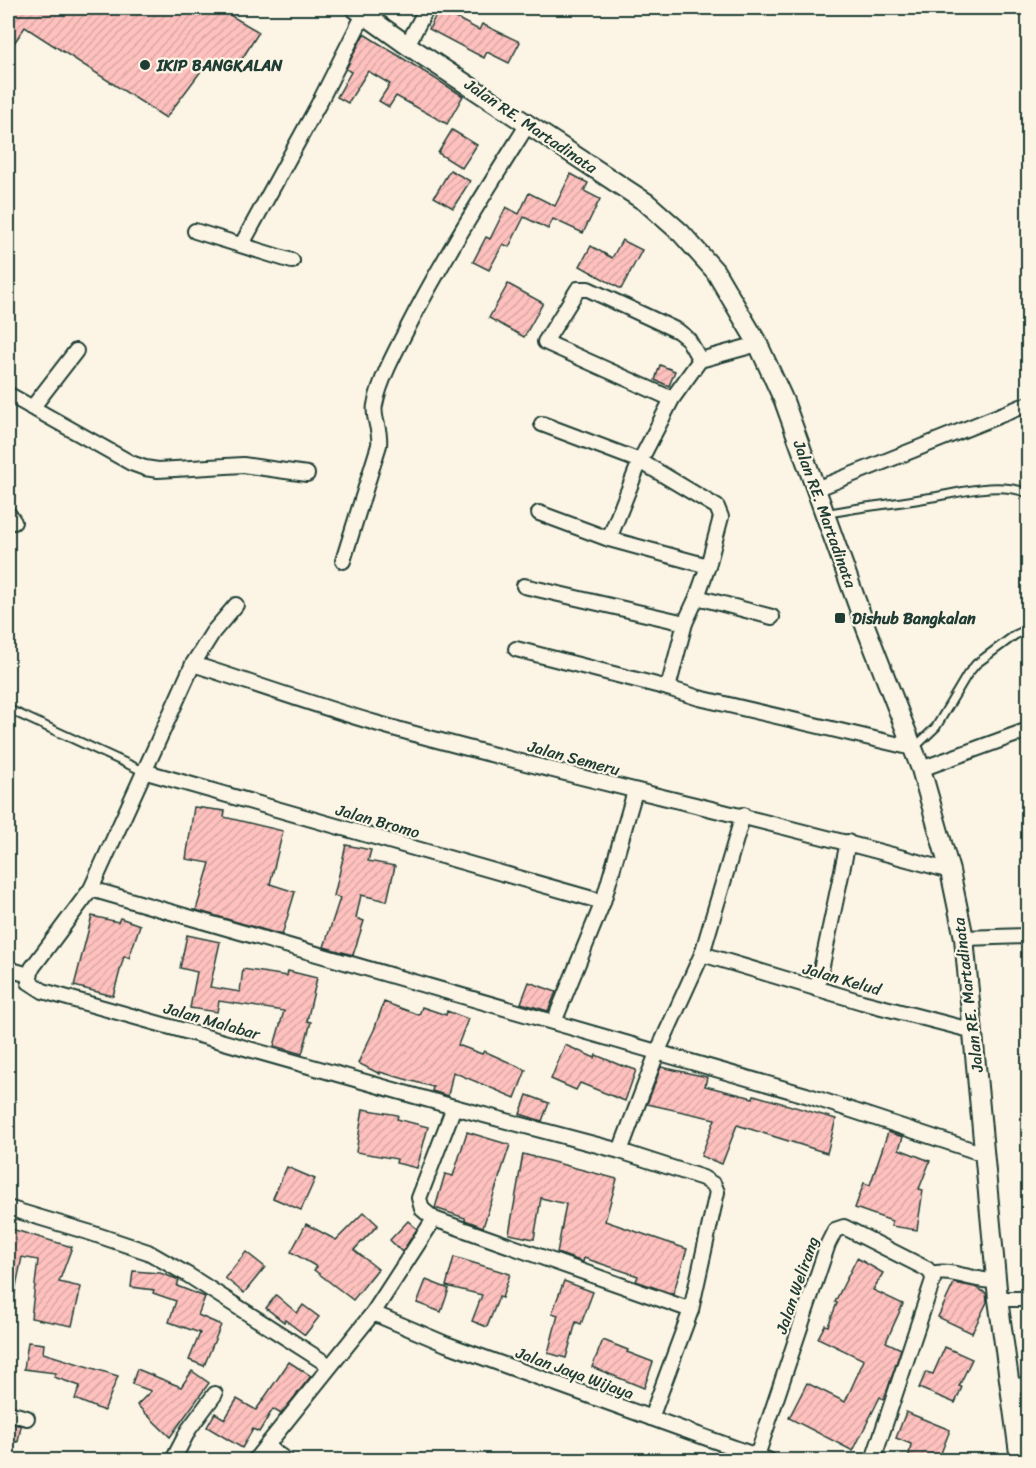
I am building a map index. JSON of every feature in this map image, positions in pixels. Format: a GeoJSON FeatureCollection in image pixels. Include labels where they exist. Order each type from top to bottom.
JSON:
{"type":"FeatureCollection","features":[{"type":"Feature","properties":{"kind":"main road","name":"Jalan RE. Martadinata"},"geometry":{"type":"LineString","coordinates":[[359,10],[407,45],[647,203],[681,233],[715,272],[758,344],[784,401],[866,628],[921,769],[950,871],[964,938],[998,1299],[1020,1461]]}},
{"type":"Feature","properties":{"kind":"street"},"geometry":{"type":"LineString","coordinates":[[407,45],[427,8]]}},
{"type":"Feature","properties":{"kind":"street"},"geometry":{"type":"LineString","coordinates":[[243,244],[318,105],[359,10]]}},
{"type":"Feature","properties":{"kind":"street"},"geometry":{"type":"LineString","coordinates":[[343,561],[379,445],[381,433],[374,408],[392,359],[424,295],[528,124]]}},
{"type":"Feature","properties":{"kind":"street"},"geometry":{"type":"LineString","coordinates":[[195,231],[292,261]]}},
{"type":"Feature","properties":{"kind":"street"},"geometry":{"type":"LineString","coordinates":[[672,399],[545,342],[578,289],[588,289],[678,331],[688,339],[700,360]]}},
{"type":"Feature","properties":{"kind":"street"},"geometry":{"type":"LineString","coordinates":[[609,539],[640,461],[672,399],[700,360],[758,344]]}},
{"type":"Feature","properties":{"kind":"street"},"geometry":{"type":"LineString","coordinates":[[32,408],[76,351]]}},
{"type":"Feature","properties":{"kind":"street"},"geometry":{"type":"LineString","coordinates":[[8,394],[131,463],[145,468],[158,470],[243,465],[307,474]]}},
{"type":"Feature","properties":{"kind":"street"},"geometry":{"type":"LineString","coordinates":[[816,489],[1029,405]]}},
{"type":"Feature","properties":{"kind":"street"},"geometry":{"type":"LineString","coordinates":[[542,424],[640,461],[719,510],[721,517],[708,566],[685,623],[668,688]]}},
{"type":"Feature","properties":{"kind":"street"},"geometry":{"type":"LineString","coordinates":[[539,513],[609,539],[708,566]]}},
{"type":"Feature","properties":{"kind":"street"},"geometry":{"type":"LineString","coordinates":[[524,586],[685,623]]}},
{"type":"Feature","properties":{"kind":"street"},"geometry":{"type":"LineString","coordinates":[[697,597],[772,617]]}},
{"type":"Feature","properties":{"kind":"street"},"geometry":{"type":"LineString","coordinates":[[8,969],[29,975],[51,940],[91,889],[143,771],[194,664],[213,632],[236,605]]}},
{"type":"Feature","properties":{"kind":"street"},"geometry":{"type":"LineString","coordinates":[[516,649],[699,698],[913,748]]}},
{"type":"Feature","properties":{"kind":"street","name":"Jalan Semeru"},"geometry":{"type":"LineString","coordinates":[[194,664],[379,724],[635,791],[743,815],[848,842],[950,871]]}},
{"type":"Feature","properties":{"kind":"street"},"geometry":{"type":"LineString","coordinates":[[921,769],[1029,729]]}},
{"type":"Feature","properties":{"kind":"street","name":"Jalan Bromo"},"geometry":{"type":"LineString","coordinates":[[143,771],[603,902]]}},
{"type":"Feature","properties":{"kind":"street"},"geometry":{"type":"LineString","coordinates":[[554,1022],[603,902],[635,791]]}},
{"type":"Feature","properties":{"kind":"street"},"geometry":{"type":"LineString","coordinates":[[620,1151],[657,1053],[702,954],[743,815]]}},
{"type":"Feature","properties":{"kind":"street"},"geometry":{"type":"LineString","coordinates":[[817,989],[848,842]]}},
{"type":"Feature","properties":{"kind":"street"},"geometry":{"type":"LineString","coordinates":[[91,889],[806,1095],[984,1154]]}},
{"type":"Feature","properties":{"kind":"street"},"geometry":{"type":"LineString","coordinates":[[964,938],[1029,936]]}},
{"type":"Feature","properties":{"kind":"street","name":"Jalan Kelud"},"geometry":{"type":"LineString","coordinates":[[702,954],[817,989],[974,1031]]}},
{"type":"Feature","properties":{"kind":"street","name":"Jalan Malabar"},"geometry":{"type":"LineString","coordinates":[[29,975],[29,982],[44,991],[454,1107],[620,1151],[703,1178],[716,1189],[716,1203],[691,1310]]}},
{"type":"Feature","properties":{"kind":"street"},"geometry":{"type":"LineString","coordinates":[[454,1107],[419,1198],[422,1209],[434,1219],[691,1310],[651,1418]]}},
{"type":"Feature","properties":{"kind":"street"},"geometry":{"type":"LineString","coordinates":[[8,1208],[148,1252],[330,1366]]}},
{"type":"Feature","properties":{"kind":"street"},"geometry":{"type":"LineString","coordinates":[[255,1461],[373,1313],[434,1219]]}},
{"type":"Feature","properties":{"kind":"street","name":"Jalan Welirang"},"geometry":{"type":"LineString","coordinates":[[763,1458],[828,1244],[835,1230],[844,1227],[927,1269],[932,1274]]}},
{"type":"Feature","properties":{"kind":"street"},"geometry":{"type":"LineString","coordinates":[[873,1461],[933,1280],[932,1274],[945,1272],[977,1280],[997,1281]]}},
{"type":"Feature","properties":{"kind":"street"},"geometry":{"type":"LineString","coordinates":[[998,1299],[1029,1299]]}},
{"type":"Feature","properties":{"kind":"street","name":"Jalan Jaya Wijaya"},"geometry":{"type":"LineString","coordinates":[[373,1313],[446,1344],[763,1458]]}},
{"type":"Feature","properties":{"kind":"street"},"geometry":{"type":"LineString","coordinates":[[1009,1385],[1029,1386]]}},
{"type":"Feature","properties":{"kind":"street"},"geometry":{"type":"LineString","coordinates":[[173,1461],[189,1429],[215,1394]]}},
{"type":"Feature","properties":{"kind":"street"},"geometry":{"type":"LineString","coordinates":[[8,1413],[27,1418]]}},
{"type":"Feature","properties":{"kind":"street"},"geometry":{"type":"LineString","coordinates":[[266,1446],[286,1461]]}},
{"type":"Feature","properties":{"kind":"lane"},"geometry":{"type":"LineString","coordinates":[[825,514],[993,488],[1017,489],[1029,493]]}},
{"type":"Feature","properties":{"kind":"lane"},"geometry":{"type":"LineString","coordinates":[[913,748],[936,727],[976,664],[1015,635],[1029,629]]}},
{"type":"Feature","properties":{"kind":"lane"},"geometry":{"type":"LineString","coordinates":[[8,709],[143,771]]}},
{"type":"Feature","properties":{"kind":"building","name":"IKIP BANGKALAN"},"geometry":{"type":"Polygon","coordinates":[[[8,8],[218,8],[259,32],[235,70],[210,59],[166,118],[25,27],[8,52],[8,8]]]}},
{"type":"Feature","properties":{"kind":"building"},"geometry":{"type":"Polygon","coordinates":[[[439,9],[479,30],[482,24],[520,42],[509,63],[487,52],[484,58],[429,29],[439,9]]]}},
{"type":"Feature","properties":{"kind":"building"},"geometry":{"type":"Polygon","coordinates":[[[364,34],[463,96],[447,124],[396,96],[389,107],[379,101],[390,84],[368,71],[348,103],[337,97],[351,72],[346,69],[364,34]]]}},
{"type":"Feature","properties":{"kind":"building"},"geometry":{"type":"Polygon","coordinates":[[[452,130],[477,145],[462,168],[438,153],[452,130]]]}},
{"type":"Feature","properties":{"kind":"building"},"geometry":{"type":"Polygon","coordinates":[[[450,170],[470,181],[453,208],[434,197],[450,170]]]}},
{"type":"Feature","properties":{"kind":"building"},"geometry":{"type":"Polygon","coordinates":[[[571,174],[588,183],[584,191],[600,199],[583,233],[553,219],[548,229],[524,217],[509,247],[503,244],[489,270],[473,262],[486,237],[490,239],[506,207],[519,214],[529,193],[555,206],[571,174]]]}},
{"type":"Feature","properties":{"kind":"building"},"geometry":{"type":"Polygon","coordinates":[[[622,240],[642,250],[621,289],[580,266],[591,246],[612,258],[622,240]]]}},
{"type":"Feature","properties":{"kind":"building"},"geometry":{"type":"Polygon","coordinates":[[[508,284],[543,303],[524,337],[489,318],[508,284]]]}},
{"type":"Feature","properties":{"kind":"building"},"geometry":{"type":"Polygon","coordinates":[[[660,365],[675,371],[669,386],[655,380],[660,365]]]}},
{"type":"Feature","properties":{"kind":"building"},"geometry":{"type":"Polygon","coordinates":[[[194,807],[225,811],[224,817],[283,831],[270,884],[295,892],[282,935],[196,910],[210,863],[186,859],[194,807]]]}},
{"type":"Feature","properties":{"kind":"building"},"geometry":{"type":"Polygon","coordinates":[[[346,845],[371,850],[368,861],[395,866],[387,901],[361,895],[356,918],[364,921],[353,955],[324,947],[340,898],[334,896],[346,845]]]}},
{"type":"Feature","properties":{"kind":"building"},"geometry":{"type":"Polygon","coordinates":[[[92,916],[118,922],[120,918],[140,925],[129,958],[124,956],[113,996],[74,986],[92,916]]]}},
{"type":"Feature","properties":{"kind":"building"},"geometry":{"type":"Polygon","coordinates":[[[187,935],[220,942],[210,987],[240,992],[243,969],[287,976],[288,971],[317,978],[307,1021],[311,1022],[302,1054],[274,1046],[284,1011],[219,1001],[217,1012],[190,1008],[197,972],[180,968],[187,935]]]}},
{"type":"Feature","properties":{"kind":"building"},"geometry":{"type":"Polygon","coordinates":[[[529,982],[556,992],[548,1011],[521,1003],[529,982]]]}},
{"type":"Feature","properties":{"kind":"building"},"geometry":{"type":"Polygon","coordinates":[[[384,1002],[419,1015],[422,1007],[446,1015],[447,1011],[468,1019],[458,1045],[482,1054],[484,1051],[526,1070],[515,1098],[453,1072],[448,1096],[432,1091],[433,1087],[380,1072],[380,1074],[358,1063],[384,1002]]]}},
{"type":"Feature","properties":{"kind":"building"},"geometry":{"type":"Polygon","coordinates":[[[565,1045],[595,1058],[596,1055],[636,1070],[625,1101],[580,1083],[576,1090],[551,1079],[565,1045]]]}},
{"type":"Feature","properties":{"kind":"building"},"geometry":{"type":"Polygon","coordinates":[[[661,1067],[707,1077],[705,1086],[753,1098],[754,1095],[836,1119],[827,1153],[737,1125],[722,1164],[701,1156],[715,1119],[647,1104],[661,1067]]]}},
{"type":"Feature","properties":{"kind":"building"},"geometry":{"type":"Polygon","coordinates":[[[527,1095],[549,1103],[542,1121],[520,1114],[527,1095]]]}},
{"type":"Feature","properties":{"kind":"building"},"geometry":{"type":"Polygon","coordinates":[[[363,1109],[398,1115],[397,1119],[428,1127],[417,1168],[396,1163],[397,1159],[356,1152],[363,1109]]]}},
{"type":"Feature","properties":{"kind":"building"},"geometry":{"type":"Polygon","coordinates":[[[467,1132],[510,1145],[483,1227],[435,1208],[445,1174],[453,1176],[467,1132]]]}},
{"type":"Feature","properties":{"kind":"building"},"geometry":{"type":"Polygon","coordinates":[[[888,1132],[903,1137],[899,1149],[930,1161],[919,1189],[923,1190],[917,1230],[891,1226],[892,1221],[855,1208],[864,1183],[870,1185],[888,1132]]]}},
{"type":"Feature","properties":{"kind":"building"},"geometry":{"type":"Polygon","coordinates":[[[523,1154],[617,1179],[605,1221],[687,1249],[673,1294],[636,1281],[638,1276],[584,1258],[583,1262],[557,1253],[566,1204],[541,1198],[534,1239],[509,1234],[523,1154]]]}},
{"type":"Feature","properties":{"kind":"building"},"geometry":{"type":"Polygon","coordinates":[[[287,1167],[315,1179],[301,1210],[273,1198],[287,1167]]]}},
{"type":"Feature","properties":{"kind":"building"},"geometry":{"type":"Polygon","coordinates":[[[364,1212],[378,1225],[354,1250],[378,1269],[353,1300],[314,1270],[317,1267],[291,1252],[306,1224],[336,1240],[364,1212]]]}},
{"type":"Feature","properties":{"kind":"building"},"geometry":{"type":"Polygon","coordinates":[[[408,1221],[417,1229],[402,1252],[390,1240],[408,1221]]]}},
{"type":"Feature","properties":{"kind":"building"},"geometry":{"type":"Polygon","coordinates":[[[8,1228],[72,1247],[59,1282],[81,1287],[72,1326],[31,1318],[38,1260],[22,1257],[13,1301],[8,1301],[8,1228]]]}},
{"type":"Feature","properties":{"kind":"building"},"geometry":{"type":"Polygon","coordinates":[[[246,1252],[265,1267],[244,1293],[225,1278],[246,1252]]]}},
{"type":"Feature","properties":{"kind":"building"},"geometry":{"type":"Polygon","coordinates":[[[454,1257],[510,1274],[502,1298],[499,1297],[487,1327],[472,1321],[482,1295],[446,1286],[454,1257]]]}},
{"type":"Feature","properties":{"kind":"building"},"geometry":{"type":"Polygon","coordinates":[[[857,1258],[883,1273],[873,1290],[903,1304],[886,1342],[901,1349],[886,1394],[883,1399],[880,1397],[853,1451],[789,1418],[807,1383],[845,1402],[864,1360],[818,1338],[825,1325],[828,1326],[837,1303],[835,1302],[857,1258]]]}},
{"type":"Feature","properties":{"kind":"building"},"geometry":{"type":"Polygon","coordinates":[[[133,1271],[160,1273],[174,1278],[179,1280],[177,1286],[205,1297],[198,1315],[221,1325],[204,1366],[189,1360],[200,1333],[169,1322],[176,1301],[153,1293],[154,1290],[131,1287],[133,1271]]]}},
{"type":"Feature","properties":{"kind":"building"},"geometry":{"type":"Polygon","coordinates":[[[426,1280],[449,1289],[441,1312],[417,1303],[426,1280]]]}},
{"type":"Feature","properties":{"kind":"building"},"geometry":{"type":"Polygon","coordinates":[[[564,1281],[593,1292],[581,1324],[576,1322],[566,1358],[548,1353],[558,1315],[552,1313],[564,1281]]]}},
{"type":"Feature","properties":{"kind":"building"},"geometry":{"type":"Polygon","coordinates":[[[954,1283],[975,1287],[986,1293],[987,1302],[972,1333],[938,1317],[954,1283]]]}},
{"type":"Feature","properties":{"kind":"building"},"geometry":{"type":"Polygon","coordinates":[[[276,1295],[297,1313],[303,1305],[319,1317],[305,1335],[266,1308],[276,1295]]]}},
{"type":"Feature","properties":{"kind":"building"},"geometry":{"type":"Polygon","coordinates":[[[603,1340],[653,1362],[644,1388],[592,1367],[603,1340]]]}},
{"type":"Feature","properties":{"kind":"building"},"geometry":{"type":"Polygon","coordinates":[[[28,1342],[44,1344],[43,1353],[118,1376],[104,1411],[75,1399],[80,1386],[54,1377],[56,1373],[24,1369],[28,1342]]]}},
{"type":"Feature","properties":{"kind":"building"},"geometry":{"type":"Polygon","coordinates":[[[945,1347],[972,1359],[959,1386],[962,1387],[955,1403],[919,1388],[926,1372],[933,1374],[945,1347]]]}},
{"type":"Feature","properties":{"kind":"building"},"geometry":{"type":"Polygon","coordinates":[[[289,1362],[311,1376],[281,1414],[273,1409],[259,1432],[253,1429],[242,1448],[207,1427],[215,1413],[225,1419],[237,1399],[256,1410],[289,1362]]]}},
{"type":"Feature","properties":{"kind":"building"},"geometry":{"type":"Polygon","coordinates":[[[137,1369],[181,1387],[192,1371],[209,1383],[170,1437],[137,1405],[151,1391],[132,1384],[137,1369]]]}},
{"type":"Feature","properties":{"kind":"building"},"geometry":{"type":"Polygon","coordinates":[[[906,1412],[950,1430],[938,1461],[908,1461],[911,1444],[896,1438],[906,1412]]]}},
{"type":"Feature","properties":{"kind":"building"},"geometry":{"type":"Polygon","coordinates":[[[8,1422],[21,1426],[18,1442],[8,1440],[8,1422]]]}},
{"type":"Feature","properties":{"kind":"place","name":"IKIP BANGKALAN"},"geometry":{"type":"Point","coordinates":[145,65]}},
{"type":"Feature","properties":{"kind":"place","name":"Dishub Bangkalan"},"geometry":{"type":"Point","coordinates":[840,618]}}]}
